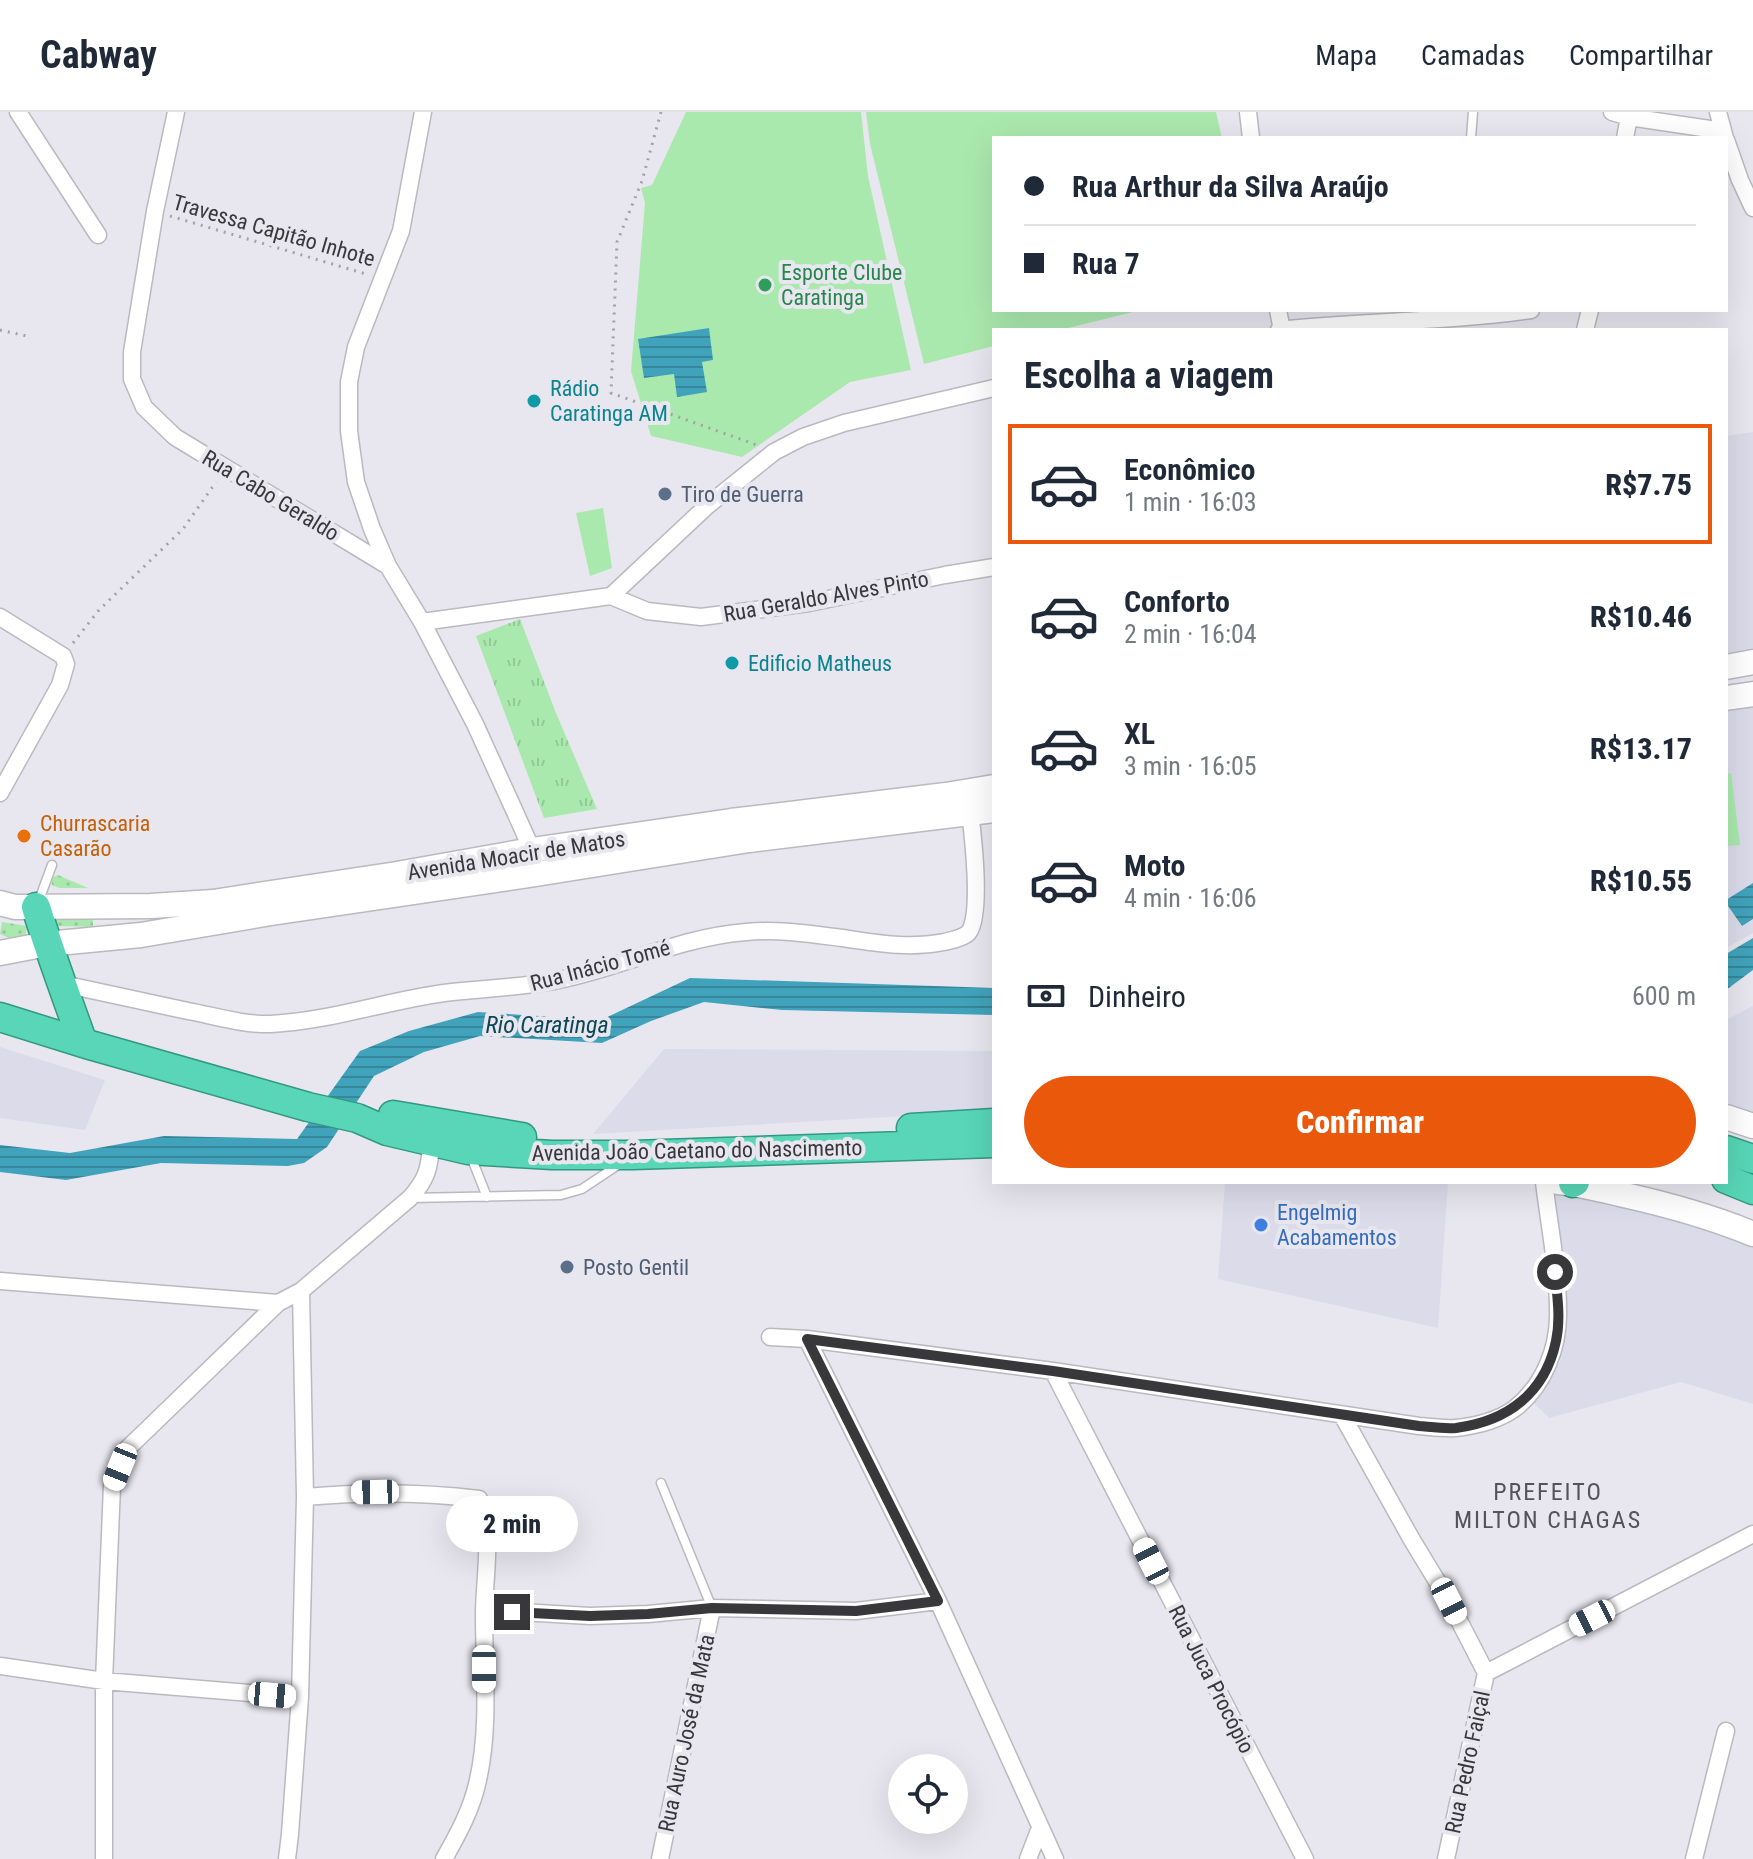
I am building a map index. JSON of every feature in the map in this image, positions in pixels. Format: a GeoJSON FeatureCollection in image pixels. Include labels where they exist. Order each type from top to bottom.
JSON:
{"type":"FeatureCollection","features":[{"type":"Feature","properties":{"kind":"highway"},"geometry":{"type":"LineString","coordinates":[[36,907],[83,1043]]}},
{"type":"Feature","properties":{"kind":"highway","name":"Avenida João Caetano do Nascimento"},"geometry":{"type":"LineString","coordinates":[[2,1010],[83,1043],[308,1107],[357,1118],[378,1112],[389,1123],[431,1142],[468,1150],[552,1155],[633,1155],[992,1143]]}},
{"type":"Feature","properties":{"kind":"highway","name":"Avenida João Caetano do Nascimento"},"geometry":{"type":"LineString","coordinates":[[389,1123],[595,1142],[992,1123]]}},
{"type":"Feature","properties":{"kind":"highway"},"geometry":{"type":"LineString","coordinates":[[1728,1151],[1753,1159]]}},
{"type":"Feature","properties":{"kind":"highway"},"geometry":{"type":"LineString","coordinates":[[1728,1180],[1753,1190]]}},
{"type":"Feature","properties":{"kind":"main road"},"geometry":{"type":"LineString","coordinates":[[1728,667],[1753,662]]}},
{"type":"Feature","properties":{"kind":"main road"},"geometry":{"type":"LineString","coordinates":[[1728,698],[1753,694]]}},
{"type":"Feature","properties":{"kind":"main road","name":"Avenida Moacir de Matos"},"geometry":{"type":"LineString","coordinates":[[36,907],[213,902],[397,874],[749,840],[977,805],[992,789]]}},
{"type":"Feature","properties":{"kind":"main road","name":"Avenida Moacir de Matos"},"geometry":{"type":"LineString","coordinates":[[47,944],[141,935],[534,862]]}},
{"type":"Feature","properties":{"kind":"main road"},"geometry":{"type":"LineString","coordinates":[[0,903],[36,907]]}},
{"type":"Feature","properties":{"kind":"main road"},"geometry":{"type":"LineString","coordinates":[[0,953],[47,944]]}},
{"type":"Feature","properties":{"kind":"main road"},"geometry":{"type":"LineString","coordinates":[[1728,1118],[1753,1126]]}},
{"type":"Feature","properties":{"kind":"main road"},"geometry":{"type":"LineString","coordinates":[[1576,1184],[1699,1214],[1753,1234]]}},
{"type":"Feature","properties":{"kind":"street"},"geometry":{"type":"LineString","coordinates":[[18,112],[98,235]]}},
{"type":"Feature","properties":{"kind":"street","name":"Rua Cabo Geraldo"},"geometry":{"type":"LineString","coordinates":[[176,112],[155,211],[132,352],[132,379],[144,407],[175,437],[388,566],[422,622],[475,724],[534,862]]}},
{"type":"Feature","properties":{"kind":"street"},"geometry":{"type":"LineString","coordinates":[[388,566],[356,482],[349,431],[349,382],[356,347],[401,231],[423,112]]}},
{"type":"Feature","properties":{"kind":"street"},"geometry":{"type":"LineString","coordinates":[[1248,112],[1251,136]]}},
{"type":"Feature","properties":{"kind":"street"},"geometry":{"type":"LineString","coordinates":[[1612,112],[1725,136],[1718,112]]}},
{"type":"Feature","properties":{"kind":"street"},"geometry":{"type":"LineString","coordinates":[[1625,136],[1629,117]]}},
{"type":"Feature","properties":{"kind":"street"},"geometry":{"type":"LineString","coordinates":[[1728,145],[1753,208]]}},
{"type":"Feature","properties":{"kind":"street"},"geometry":{"type":"LineString","coordinates":[[1300,328],[1483,317],[1517,312]]}},
{"type":"Feature","properties":{"kind":"street"},"geometry":{"type":"LineString","coordinates":[[422,622],[611,596],[707,506],[774,452],[803,437],[844,423],[992,388]]}},
{"type":"Feature","properties":{"kind":"street","name":"Rua Geraldo Alves Pinto"},"geometry":{"type":"LineString","coordinates":[[611,596],[647,611],[701,617],[809,603],[992,567]]}},
{"type":"Feature","properties":{"kind":"street"},"geometry":{"type":"LineString","coordinates":[[0,617],[63,656],[66,664],[60,685],[0,793]]}},
{"type":"Feature","properties":{"kind":"street","name":"Rua Inácio Tomé"},"geometry":{"type":"LineString","coordinates":[[63,984],[239,1022],[270,1024],[312,1019],[444,993],[520,987],[559,980],[717,934],[788,932],[883,945],[924,946],[946,942],[970,933],[975,923],[977,805]]}},
{"type":"Feature","properties":{"kind":"street"},"geometry":{"type":"LineString","coordinates":[[104,1859],[104,1681],[112,1486],[127,1449],[278,1303],[301,1291],[410,1198],[422,1185],[428,1171],[431,1142]]}},
{"type":"Feature","properties":{"kind":"street"},"geometry":{"type":"LineString","coordinates":[[770,1337],[807,1339],[1053,1371],[1419,1426],[1453,1428],[1489,1421],[1514,1409],[1533,1390],[1548,1366],[1556,1339],[1558,1312],[1544,1184]]}},
{"type":"Feature","properties":{"kind":"street"},"geometry":{"type":"LineString","coordinates":[[1,1283],[278,1303]]}},
{"type":"Feature","properties":{"kind":"street"},"geometry":{"type":"LineString","coordinates":[[287,1859],[300,1697],[305,1497],[301,1291]]}},
{"type":"Feature","properties":{"kind":"street"},"geometry":{"type":"LineString","coordinates":[[807,1339],[938,1601],[1055,1859]]}},
{"type":"Feature","properties":{"kind":"street","name":"Rua Juca Procópio"},"geometry":{"type":"LineString","coordinates":[[1053,1371],[1305,1859]]}},
{"type":"Feature","properties":{"kind":"street","name":"Rua Pedro Faiçal"},"geometry":{"type":"LineString","coordinates":[[1342,1415],[1449,1601],[1486,1673],[1446,1859]]}},
{"type":"Feature","properties":{"kind":"street"},"geometry":{"type":"LineString","coordinates":[[305,1497],[356,1493],[434,1493],[479,1499],[483,1507],[487,1526],[484,1727],[478,1780],[464,1823],[444,1859]]}},
{"type":"Feature","properties":{"kind":"street"},"geometry":{"type":"LineString","coordinates":[[1486,1673],[1753,1534]]}},
{"type":"Feature","properties":{"kind":"street"},"geometry":{"type":"LineString","coordinates":[[484,1610],[590,1616],[712,1608],[856,1611],[938,1601]]}},
{"type":"Feature","properties":{"kind":"street","name":"Rua Auro José da Mata"},"geometry":{"type":"LineString","coordinates":[[660,1859],[712,1608]]}},
{"type":"Feature","properties":{"kind":"street"},"geometry":{"type":"LineString","coordinates":[[0,1666],[104,1681],[300,1697]]}},
{"type":"Feature","properties":{"kind":"street"},"geometry":{"type":"LineString","coordinates":[[1694,1859],[1726,1731]]}},
{"type":"Feature","properties":{"kind":"street"},"geometry":{"type":"LineString","coordinates":[[1028,1859],[1040,1828]]}},
{"type":"Feature","properties":{"kind":"lane"},"geometry":{"type":"LineString","coordinates":[[1471,136],[1473,112]]}},
{"type":"Feature","properties":{"kind":"lane"},"geometry":{"type":"LineString","coordinates":[[36,907],[52,865]]}},
{"type":"Feature","properties":{"kind":"lane"},"geometry":{"type":"LineString","coordinates":[[468,1150],[487,1197]]}},
{"type":"Feature","properties":{"kind":"lane"},"geometry":{"type":"LineString","coordinates":[[410,1198],[549,1196],[575,1191],[633,1155]]}},
{"type":"Feature","properties":{"kind":"lane"},"geometry":{"type":"LineString","coordinates":[[661,1483],[712,1608]]}},
{"type":"Feature","properties":{"kind":"path"},"geometry":{"type":"LineString","coordinates":[[661,112],[642,181],[617,242],[611,393],[774,452]]}},
{"type":"Feature","properties":{"kind":"path","name":"Travessa Capitão Inhote"},"geometry":{"type":"LineString","coordinates":[[155,211],[383,279]]}},
{"type":"Feature","properties":{"kind":"path"},"geometry":{"type":"LineString","coordinates":[[0,330],[27,336]]}},
{"type":"Feature","properties":{"kind":"path"},"geometry":{"type":"LineString","coordinates":[[63,656],[99,610],[183,529],[226,468]]}},
{"type":"Feature","properties":{"kind":"shaded area"},"geometry":{"type":"Polygon","coordinates":[[[1753,432],[1753,648],[1728,653],[1728,436],[1753,432]]]}},
{"type":"Feature","properties":{"kind":"shaded area"},"geometry":{"type":"Polygon","coordinates":[[[1753,705],[1753,933],[1728,947],[1728,709],[1753,705]]]}},
{"type":"Feature","properties":{"kind":"shaded area"},"geometry":{"type":"Polygon","coordinates":[[[1753,1006],[1753,1117],[1728,1109],[1728,1019],[1753,1006]]]}},
{"type":"Feature","properties":{"kind":"shaded area"},"geometry":{"type":"Polygon","coordinates":[[[0,1047],[105,1080],[85,1130],[0,1118],[0,1047]]]}},
{"type":"Feature","properties":{"kind":"shaded area"},"geometry":{"type":"Polygon","coordinates":[[[664,1049],[992,1051],[992,1111],[593,1134],[664,1049]]]}},
{"type":"Feature","properties":{"kind":"shaded area"},"geometry":{"type":"Polygon","coordinates":[[[1225,1184],[1448,1184],[1438,1328],[1218,1279],[1225,1184]]]}},
{"type":"Feature","properties":{"kind":"shaded area"},"geometry":{"type":"Polygon","coordinates":[[[1554,1185],[1753,1242],[1753,1404],[1681,1382],[1549,1418],[1533,1402],[1560,1362],[1566,1328],[1554,1185]]]}},
{"type":"Feature","properties":{"kind":"green space","name":"Esporte Clube Caratinga"},"geometry":{"type":"Polygon","coordinates":[[[686,112],[861,112],[868,176],[911,370],[850,382],[742,457],[651,436],[631,371],[645,203],[641,188],[652,185],[686,112]]]}},
{"type":"Feature","properties":{"kind":"green space"},"geometry":{"type":"Polygon","coordinates":[[[866,112],[1216,112],[1222,136],[992,136],[992,312],[1133,312],[1068,328],[992,328],[992,347],[924,364],[870,144],[866,112]]]}},
{"type":"Feature","properties":{"kind":"green space"},"geometry":{"type":"Polygon","coordinates":[[[603,508],[612,568],[590,576],[576,513],[603,508]]]}},
{"type":"Feature","properties":{"kind":"green space"},"geometry":{"type":"Polygon","coordinates":[[[520,619],[597,809],[544,818],[476,636],[520,619]]]}},
{"type":"Feature","properties":{"kind":"green space"},"geometry":{"type":"Polygon","coordinates":[[[1731,773],[1740,845],[1728,846],[1728,774],[1731,773]]]}},
{"type":"Feature","properties":{"kind":"green space"},"geometry":{"type":"Polygon","coordinates":[[[58,875],[88,888],[59,888],[52,885],[51,878],[58,875]]]}},
{"type":"Feature","properties":{"kind":"green space"},"geometry":{"type":"Polygon","coordinates":[[[47,914],[93,917],[93,927],[56,926],[47,914]]]}},
{"type":"Feature","properties":{"kind":"green space"},"geometry":{"type":"Polygon","coordinates":[[[2,922],[27,926],[24,945],[0,934],[2,922]]]}},
{"type":"Feature","properties":{"kind":"water"},"geometry":{"type":"Polygon","coordinates":[[[709,328],[713,360],[702,362],[707,392],[677,397],[674,374],[644,378],[638,339],[709,328]]]}},
{"type":"Feature","properties":{"kind":"water"},"geometry":{"type":"Polygon","coordinates":[[[1753,883],[1753,919],[1742,926],[1728,906],[1728,899],[1753,883]]]}},
{"type":"Feature","properties":{"kind":"water"},"geometry":{"type":"Polygon","coordinates":[[[1753,938],[1753,970],[1728,989],[1728,953],[1753,938]]]}},
{"type":"Feature","properties":{"kind":"water","name":"Rio Caratinga"},"geometry":{"type":"Polygon","coordinates":[[[690,978],[992,988],[992,1015],[782,1010],[704,1002],[602,1043],[480,1036],[424,1052],[374,1076],[327,1147],[304,1163],[288,1166],[161,1163],[66,1180],[0,1172],[0,1145],[70,1153],[164,1136],[297,1139],[360,1051],[409,1031],[478,1012],[601,1020],[690,978]]]}},
{"type":"Feature","properties":{"kind":"place","name":"Esporte Clube Caratinga"},"geometry":{"type":"Point","coordinates":[765,285]}},
{"type":"Feature","properties":{"kind":"place","name":"Rádio Caratinga AM"},"geometry":{"type":"Point","coordinates":[534,401]}},
{"type":"Feature","properties":{"kind":"place","name":"Tiro de Guerra"},"geometry":{"type":"Point","coordinates":[665,494]}},
{"type":"Feature","properties":{"kind":"place","name":"Edificio Matheus"},"geometry":{"type":"Point","coordinates":[732,663]}},
{"type":"Feature","properties":{"kind":"place","name":"Churrascaria Casarão"},"geometry":{"type":"Point","coordinates":[24,836]}},
{"type":"Feature","properties":{"kind":"place","name":"Engelmig Acabamentos"},"geometry":{"type":"Point","coordinates":[1261,1225]}},
{"type":"Feature","properties":{"kind":"place","name":"Posto Gentil"},"geometry":{"type":"Point","coordinates":[567,1267]}},
{"type":"Feature","properties":{"kind":"district","name":"PREFEITO MILTON CHAGAS"},"geometry":{"type":"Point","coordinates":[1548,1506]}},
{"type":"Feature","properties":{"kind":"route"},"geometry":{"type":"LineString","coordinates":[[512,1612],[590,1616],[712,1608],[856,1611],[938,1601],[807,1339],[1053,1371],[1419,1426],[1453,1428],[1489,1421],[1514,1409],[1533,1390],[1548,1366],[1556,1339],[1558,1312],[1555,1272]]}}]}
